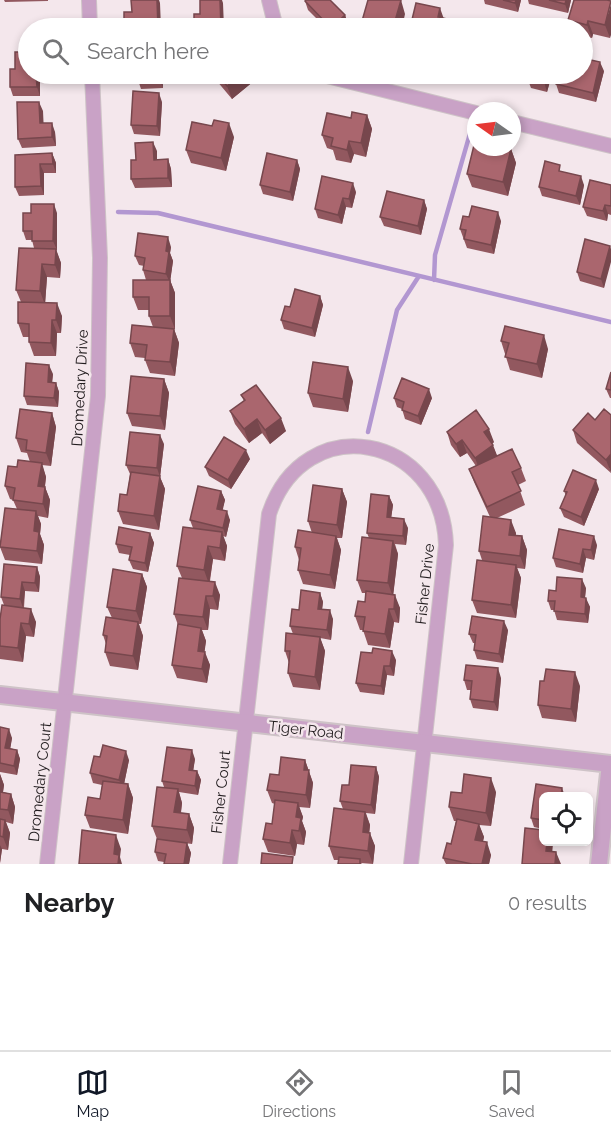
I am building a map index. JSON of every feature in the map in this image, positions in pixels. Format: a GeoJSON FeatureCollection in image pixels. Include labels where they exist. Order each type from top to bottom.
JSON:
{"type":"FeatureCollection","features":[{"type":"Feature","properties":{"kind":"street"},"geometry":{"type":"LineString","coordinates":[[89,0],[90,18]]}},
{"type":"Feature","properties":{"kind":"street"},"geometry":{"type":"LineString","coordinates":[[269,0],[274,18]]}},
{"type":"Feature","properties":{"kind":"street","name":"Dromedary Drive"},"geometry":{"type":"LineString","coordinates":[[65,703],[95,435],[100,360],[100,258],[92,84]]}},
{"type":"Feature","properties":{"kind":"street"},"geometry":{"type":"LineString","coordinates":[[359,84],[467,111]]}},
{"type":"Feature","properties":{"kind":"street"},"geometry":{"type":"LineString","coordinates":[[521,124],[611,146]]}},
{"type":"Feature","properties":{"kind":"street","name":"Fisher Drive"},"geometry":{"type":"LineString","coordinates":[[246,723],[267,525],[273,504],[290,476],[306,462],[326,452],[364,447],[381,450],[413,468],[435,495],[446,528],[424,742]]}},
{"type":"Feature","properties":{"kind":"street","name":"Tiger Road"},"geometry":{"type":"LineString","coordinates":[[0,695],[424,742],[611,760]]}},
{"type":"Feature","properties":{"kind":"street","name":"Dromedary Court"},"geometry":{"type":"LineString","coordinates":[[47,864],[65,703]]}},
{"type":"Feature","properties":{"kind":"street","name":"Fisher Court"},"geometry":{"type":"LineString","coordinates":[[230,864],[246,723]]}},
{"type":"Feature","properties":{"kind":"street"},"geometry":{"type":"LineString","coordinates":[[411,864],[424,742]]}},
{"type":"Feature","properties":{"kind":"street"},"geometry":{"type":"LineString","coordinates":[[599,864],[611,760]]}},
{"type":"Feature","properties":{"kind":"building"},"geometry":{"type":"Polygon","coordinates":[[[131,0],[157,0],[158,18],[124,18],[124,12],[132,12],[131,0]]]}},
{"type":"Feature","properties":{"kind":"building"},"geometry":{"type":"Polygon","coordinates":[[[200,0],[220,0],[221,18],[194,18],[194,14],[200,14],[200,0]]]}},
{"type":"Feature","properties":{"kind":"building"},"geometry":{"type":"Polygon","coordinates":[[[330,0],[345,15],[342,18],[321,18],[305,1],[330,0]]]}},
{"type":"Feature","properties":{"kind":"building"},"geometry":{"type":"Polygon","coordinates":[[[368,0],[401,0],[396,18],[363,18],[368,0]]]}},
{"type":"Feature","properties":{"kind":"building"},"geometry":{"type":"Polygon","coordinates":[[[549,0],[566,0],[565,4],[549,0]]]}},
{"type":"Feature","properties":{"kind":"building"},"geometry":{"type":"Polygon","coordinates":[[[574,0],[611,1],[605,25],[593,22],[593,18],[569,18],[574,0]]]}},
{"type":"Feature","properties":{"kind":"building"},"geometry":{"type":"Polygon","coordinates":[[[416,3],[440,8],[438,17],[443,18],[412,18],[416,3]]]}},
{"type":"Feature","properties":{"kind":"building"},"geometry":{"type":"Polygon","coordinates":[[[15,52],[18,52],[18,84],[37,84],[37,87],[10,87],[10,69],[15,69],[15,52]]]}},
{"type":"Feature","properties":{"kind":"building"},"geometry":{"type":"Polygon","coordinates":[[[593,60],[600,62],[593,93],[556,84],[593,84],[593,60]]]}},
{"type":"Feature","properties":{"kind":"building"},"geometry":{"type":"Polygon","coordinates":[[[133,91],[159,93],[157,126],[131,125],[133,91]]]}},
{"type":"Feature","properties":{"kind":"building"},"geometry":{"type":"Polygon","coordinates":[[[17,102],[39,102],[40,123],[52,123],[52,137],[18,139],[17,102]]]}},
{"type":"Feature","properties":{"kind":"building"},"geometry":{"type":"Polygon","coordinates":[[[352,112],[367,115],[361,143],[349,141],[347,150],[331,146],[333,138],[322,135],[327,113],[351,118],[352,112]]]}},
{"type":"Feature","properties":{"kind":"building"},"geometry":{"type":"Polygon","coordinates":[[[214,120],[229,123],[221,158],[186,150],[192,122],[212,126],[214,120]]]}},
{"type":"Feature","properties":{"kind":"building"},"geometry":{"type":"Polygon","coordinates":[[[153,142],[154,160],[168,159],[168,178],[131,179],[131,160],[136,160],[135,143],[153,142]]]}},
{"type":"Feature","properties":{"kind":"building"},"geometry":{"type":"Polygon","coordinates":[[[52,153],[53,164],[40,164],[41,186],[15,187],[15,155],[52,153]]]}},
{"type":"Feature","properties":{"kind":"building"},"geometry":{"type":"Polygon","coordinates":[[[267,153],[297,160],[290,192],[260,185],[267,153]]]}},
{"type":"Feature","properties":{"kind":"building"},"geometry":{"type":"Polygon","coordinates":[[[471,156],[509,156],[503,182],[467,174],[471,156]]]}},
{"type":"Feature","properties":{"kind":"building"},"geometry":{"type":"Polygon","coordinates":[[[545,161],[560,165],[559,171],[581,176],[576,196],[539,187],[545,161]]]}},
{"type":"Feature","properties":{"kind":"building"},"geometry":{"type":"Polygon","coordinates":[[[322,176],[353,183],[349,199],[343,198],[338,215],[315,209],[322,176]]]}},
{"type":"Feature","properties":{"kind":"building"},"geometry":{"type":"Polygon","coordinates":[[[590,180],[611,185],[611,206],[605,205],[603,211],[583,207],[590,180]]]}},
{"type":"Feature","properties":{"kind":"building"},"geometry":{"type":"Polygon","coordinates":[[[387,191],[424,200],[418,226],[380,217],[387,191]]]}},
{"type":"Feature","properties":{"kind":"building"},"geometry":{"type":"Polygon","coordinates":[[[31,204],[54,204],[53,241],[32,241],[32,231],[23,231],[23,213],[31,213],[31,204]]]}},
{"type":"Feature","properties":{"kind":"building"},"geometry":{"type":"Polygon","coordinates":[[[472,206],[498,212],[491,245],[464,239],[466,230],[460,229],[463,216],[469,217],[472,206]]]}},
{"type":"Feature","properties":{"kind":"building"},"geometry":{"type":"Polygon","coordinates":[[[138,233],[168,237],[166,251],[169,252],[166,274],[143,270],[145,258],[135,256],[138,233]]]}},
{"type":"Feature","properties":{"kind":"building"},"geometry":{"type":"Polygon","coordinates":[[[585,239],[610,246],[601,279],[577,272],[585,239]]]}},
{"type":"Feature","properties":{"kind":"building"},"geometry":{"type":"Polygon","coordinates":[[[19,248],[56,249],[55,265],[42,264],[40,291],[16,290],[19,248]]]}},
{"type":"Feature","properties":{"kind":"building"},"geometry":{"type":"Polygon","coordinates":[[[133,280],[170,280],[170,316],[149,316],[149,297],[133,297],[133,280]]]}},
{"type":"Feature","properties":{"kind":"building"},"geometry":{"type":"Polygon","coordinates":[[[295,289],[320,296],[312,328],[281,320],[285,306],[290,307],[295,289]]]}},
{"type":"Feature","properties":{"kind":"building"},"geometry":{"type":"Polygon","coordinates":[[[18,302],[57,303],[56,320],[52,320],[51,343],[29,342],[29,324],[18,323],[18,302]]]}},
{"type":"Feature","properties":{"kind":"building"},"geometry":{"type":"Polygon","coordinates":[[[132,325],[174,329],[170,362],[145,360],[147,345],[130,343],[132,325]]]}},
{"type":"Feature","properties":{"kind":"building"},"geometry":{"type":"Polygon","coordinates":[[[505,326],[544,335],[537,364],[505,357],[509,343],[501,341],[505,326]]]}},
{"type":"Feature","properties":{"kind":"building"},"geometry":{"type":"Polygon","coordinates":[[[313,362],[348,367],[343,399],[308,393],[313,362]]]}},
{"type":"Feature","properties":{"kind":"building"},"geometry":{"type":"Polygon","coordinates":[[[26,363],[49,365],[48,382],[56,383],[54,398],[24,396],[26,363]]]}},
{"type":"Feature","properties":{"kind":"building"},"geometry":{"type":"Polygon","coordinates":[[[611,372],[611,390],[606,389],[611,372]]]}},
{"type":"Feature","properties":{"kind":"building"},"geometry":{"type":"Polygon","coordinates":[[[131,376],[164,379],[160,416],[127,413],[131,376]]]}},
{"type":"Feature","properties":{"kind":"building"},"geometry":{"type":"Polygon","coordinates":[[[402,378],[429,389],[418,416],[402,410],[404,402],[394,398],[402,378]]]}},
{"type":"Feature","properties":{"kind":"building"},"geometry":{"type":"Polygon","coordinates":[[[256,385],[281,418],[265,430],[257,419],[244,429],[230,411],[245,400],[241,395],[256,385]]]}},
{"type":"Feature","properties":{"kind":"building"},"geometry":{"type":"Polygon","coordinates":[[[20,409],[52,413],[46,453],[26,450],[27,440],[16,438],[20,409]]]}},
{"type":"Feature","properties":{"kind":"building"},"geometry":{"type":"Polygon","coordinates":[[[604,409],[611,415],[611,454],[606,460],[573,430],[588,413],[595,420],[604,409]]]}},
{"type":"Feature","properties":{"kind":"building"},"geometry":{"type":"Polygon","coordinates":[[[476,410],[489,429],[484,432],[493,445],[475,458],[462,440],[456,444],[447,432],[476,410]]]}},
{"type":"Feature","properties":{"kind":"building"},"geometry":{"type":"Polygon","coordinates":[[[130,432],[160,435],[157,468],[126,465],[130,432]]]}},
{"type":"Feature","properties":{"kind":"building"},"geometry":{"type":"Polygon","coordinates":[[[224,437],[246,450],[228,480],[205,467],[224,437]]]}},
{"type":"Feature","properties":{"kind":"building"},"geometry":{"type":"Polygon","coordinates":[[[512,449],[521,468],[512,472],[521,491],[487,507],[469,469],[512,449]]]}},
{"type":"Feature","properties":{"kind":"building"},"geometry":{"type":"Polygon","coordinates":[[[18,460],[42,463],[38,486],[45,487],[43,504],[13,500],[15,488],[5,486],[8,466],[17,467],[18,460]]]}},
{"type":"Feature","properties":{"kind":"building"},"geometry":{"type":"Polygon","coordinates":[[[573,470],[596,480],[581,517],[560,508],[573,470]]]}},
{"type":"Feature","properties":{"kind":"building"},"geometry":{"type":"Polygon","coordinates":[[[131,472],[160,476],[154,516],[118,511],[120,494],[127,495],[131,472]]]}},
{"type":"Feature","properties":{"kind":"building"},"geometry":{"type":"Polygon","coordinates":[[[313,485],[342,489],[337,525],[308,521],[313,485]]]}},
{"type":"Feature","properties":{"kind":"building"},"geometry":{"type":"Polygon","coordinates":[[[198,486],[221,491],[217,509],[227,511],[223,528],[190,520],[198,486]]]}},
{"type":"Feature","properties":{"kind":"building"},"geometry":{"type":"Polygon","coordinates":[[[371,494],[389,496],[387,517],[404,519],[403,536],[367,533],[371,494]]]}},
{"type":"Feature","properties":{"kind":"building"},"geometry":{"type":"Polygon","coordinates":[[[5,508],[36,511],[34,531],[39,532],[37,551],[0,547],[5,508]]]}},
{"type":"Feature","properties":{"kind":"building"},"geometry":{"type":"Polygon","coordinates":[[[483,516],[511,520],[509,535],[522,536],[520,556],[479,551],[483,516]]]}},
{"type":"Feature","properties":{"kind":"building"},"geometry":{"type":"Polygon","coordinates":[[[119,527],[150,533],[145,563],[129,560],[132,547],[116,544],[119,527]]]}},
{"type":"Feature","properties":{"kind":"building"},"geometry":{"type":"Polygon","coordinates":[[[183,527],[222,532],[220,548],[208,546],[204,570],[177,566],[183,527]]]}},
{"type":"Feature","properties":{"kind":"building"},"geometry":{"type":"Polygon","coordinates":[[[559,529],[594,536],[591,550],[583,549],[580,564],[553,558],[559,529]]]}},
{"type":"Feature","properties":{"kind":"building"},"geometry":{"type":"Polygon","coordinates":[[[298,530],[336,536],[330,575],[298,570],[301,548],[295,547],[298,530]]]}},
{"type":"Feature","properties":{"kind":"building"},"geometry":{"type":"Polygon","coordinates":[[[362,537],[393,541],[388,583],[357,580],[362,537]]]}},
{"type":"Feature","properties":{"kind":"building"},"geometry":{"type":"Polygon","coordinates":[[[477,560],[516,565],[511,605],[472,600],[477,560]]]}},
{"type":"Feature","properties":{"kind":"building"},"geometry":{"type":"Polygon","coordinates":[[[4,564],[37,567],[35,583],[22,582],[20,599],[1,597],[4,564]]]}},
{"type":"Feature","properties":{"kind":"building"},"geometry":{"type":"Polygon","coordinates":[[[113,569],[142,574],[136,611],[107,607],[113,569]]]}},
{"type":"Feature","properties":{"kind":"building"},"geometry":{"type":"Polygon","coordinates":[[[557,577],[582,579],[581,597],[586,598],[585,614],[554,611],[555,601],[548,601],[549,590],[556,591],[557,577]]]}},
{"type":"Feature","properties":{"kind":"building"},"geometry":{"type":"Polygon","coordinates":[[[179,578],[215,582],[213,596],[206,596],[203,617],[174,614],[179,578]]]}},
{"type":"Feature","properties":{"kind":"building"},"geometry":{"type":"Polygon","coordinates":[[[301,590],[320,593],[318,609],[330,610],[327,630],[290,626],[292,609],[299,610],[301,590]]]}},
{"type":"Feature","properties":{"kind":"building"},"geometry":{"type":"Polygon","coordinates":[[[366,591],[395,595],[394,609],[389,609],[385,634],[363,631],[365,617],[355,616],[358,601],[365,602],[366,591]]]}},
{"type":"Feature","properties":{"kind":"building"},"geometry":{"type":"Polygon","coordinates":[[[2,605],[31,609],[29,624],[21,623],[18,648],[0,646],[2,605]]]}},
{"type":"Feature","properties":{"kind":"building"},"geometry":{"type":"Polygon","coordinates":[[[472,616],[504,621],[499,654],[474,650],[476,635],[469,634],[472,616]]]}},
{"type":"Feature","properties":{"kind":"building"},"geometry":{"type":"Polygon","coordinates":[[[106,617],[138,622],[133,656],[105,652],[107,636],[103,635],[106,617]]]}},
{"type":"Feature","properties":{"kind":"building"},"geometry":{"type":"Polygon","coordinates":[[[178,624],[201,628],[198,651],[205,652],[202,669],[172,665],[178,624]]]}},
{"type":"Feature","properties":{"kind":"building"},"geometry":{"type":"Polygon","coordinates":[[[286,633],[320,637],[315,677],[288,673],[290,651],[285,651],[286,633]]]}},
{"type":"Feature","properties":{"kind":"building"},"geometry":{"type":"Polygon","coordinates":[[[373,648],[392,651],[390,666],[384,666],[381,686],[356,683],[361,652],[372,653],[373,648]]]}},
{"type":"Feature","properties":{"kind":"building"},"geometry":{"type":"Polygon","coordinates":[[[466,665],[498,668],[494,702],[470,699],[472,681],[464,680],[466,665]]]}},
{"type":"Feature","properties":{"kind":"building"},"geometry":{"type":"Polygon","coordinates":[[[546,669],[575,672],[571,709],[538,705],[540,681],[544,681],[546,669]]]}},
{"type":"Feature","properties":{"kind":"building"},"geometry":{"type":"Polygon","coordinates":[[[0,727],[9,729],[5,748],[17,750],[14,766],[0,763],[0,727]]]}},
{"type":"Feature","properties":{"kind":"building"},"geometry":{"type":"Polygon","coordinates":[[[103,745],[126,751],[119,780],[90,773],[94,756],[100,757],[103,745]]]}},
{"type":"Feature","properties":{"kind":"building"},"geometry":{"type":"Polygon","coordinates":[[[167,747],[192,750],[189,770],[197,771],[195,786],[162,781],[167,747]]]}},
{"type":"Feature","properties":{"kind":"building"},"geometry":{"type":"Polygon","coordinates":[[[281,757],[305,760],[304,770],[309,770],[306,795],[267,790],[270,774],[279,775],[281,757]]]}},
{"type":"Feature","properties":{"kind":"building"},"geometry":{"type":"Polygon","coordinates":[[[351,765],[376,767],[371,805],[340,801],[342,785],[349,785],[351,765]]]}},
{"type":"Feature","properties":{"kind":"building"},"geometry":{"type":"Polygon","coordinates":[[[464,774],[491,778],[486,813],[449,807],[451,792],[462,793],[464,774]]]}},
{"type":"Feature","properties":{"kind":"building"},"geometry":{"type":"Polygon","coordinates":[[[103,781],[128,784],[123,820],[85,815],[88,797],[100,799],[103,781]]]}},
{"type":"Feature","properties":{"kind":"building"},"geometry":{"type":"Polygon","coordinates":[[[536,784],[562,788],[562,792],[539,792],[539,819],[531,818],[536,784]]]}},
{"type":"Feature","properties":{"kind":"building"},"geometry":{"type":"Polygon","coordinates":[[[157,787],[178,789],[174,812],[189,814],[187,830],[152,826],[157,787]]]}},
{"type":"Feature","properties":{"kind":"building"},"geometry":{"type":"Polygon","coordinates":[[[0,792],[11,794],[8,810],[0,809],[0,792]]]}},
{"type":"Feature","properties":{"kind":"building"},"geometry":{"type":"Polygon","coordinates":[[[275,800],[298,803],[296,817],[301,818],[299,831],[292,830],[290,843],[263,839],[266,823],[272,824],[275,800]]]}},
{"type":"Feature","properties":{"kind":"building"},"geometry":{"type":"Polygon","coordinates":[[[334,808],[365,812],[363,832],[370,833],[368,851],[329,846],[334,808]]]}},
{"type":"Feature","properties":{"kind":"building"},"geometry":{"type":"Polygon","coordinates":[[[0,819],[5,820],[3,837],[0,836],[0,819]]]}},
{"type":"Feature","properties":{"kind":"building"},"geometry":{"type":"Polygon","coordinates":[[[457,819],[479,824],[475,840],[487,842],[482,864],[443,858],[447,843],[451,844],[457,819]]]}},
{"type":"Feature","properties":{"kind":"building"},"geometry":{"type":"Polygon","coordinates":[[[525,828],[539,830],[539,846],[547,846],[546,851],[556,852],[555,864],[522,864],[525,828]]]}},
{"type":"Feature","properties":{"kind":"building"},"geometry":{"type":"Polygon","coordinates":[[[82,830],[116,835],[114,854],[119,855],[118,864],[79,864],[82,830]]]}},
{"type":"Feature","properties":{"kind":"building"},"geometry":{"type":"Polygon","coordinates":[[[157,839],[187,843],[184,864],[164,864],[166,854],[155,852],[157,839]]]}},
{"type":"Feature","properties":{"kind":"building"},"geometry":{"type":"Polygon","coordinates":[[[262,853],[293,857],[292,864],[261,864],[262,853]]]}},
{"type":"Feature","properties":{"kind":"building"},"geometry":{"type":"Polygon","coordinates":[[[339,857],[360,859],[360,864],[338,864],[339,857]]]}},
{"type":"Feature","properties":{"kind":"waterway"},"geometry":{"type":"LineString","coordinates":[[434,280],[435,255],[467,144]]}},
{"type":"Feature","properties":{"kind":"waterway"},"geometry":{"type":"LineString","coordinates":[[118,212],[158,213],[611,322]]}},
{"type":"Feature","properties":{"kind":"waterway"},"geometry":{"type":"LineString","coordinates":[[368,432],[397,310],[419,276]]}}]}
